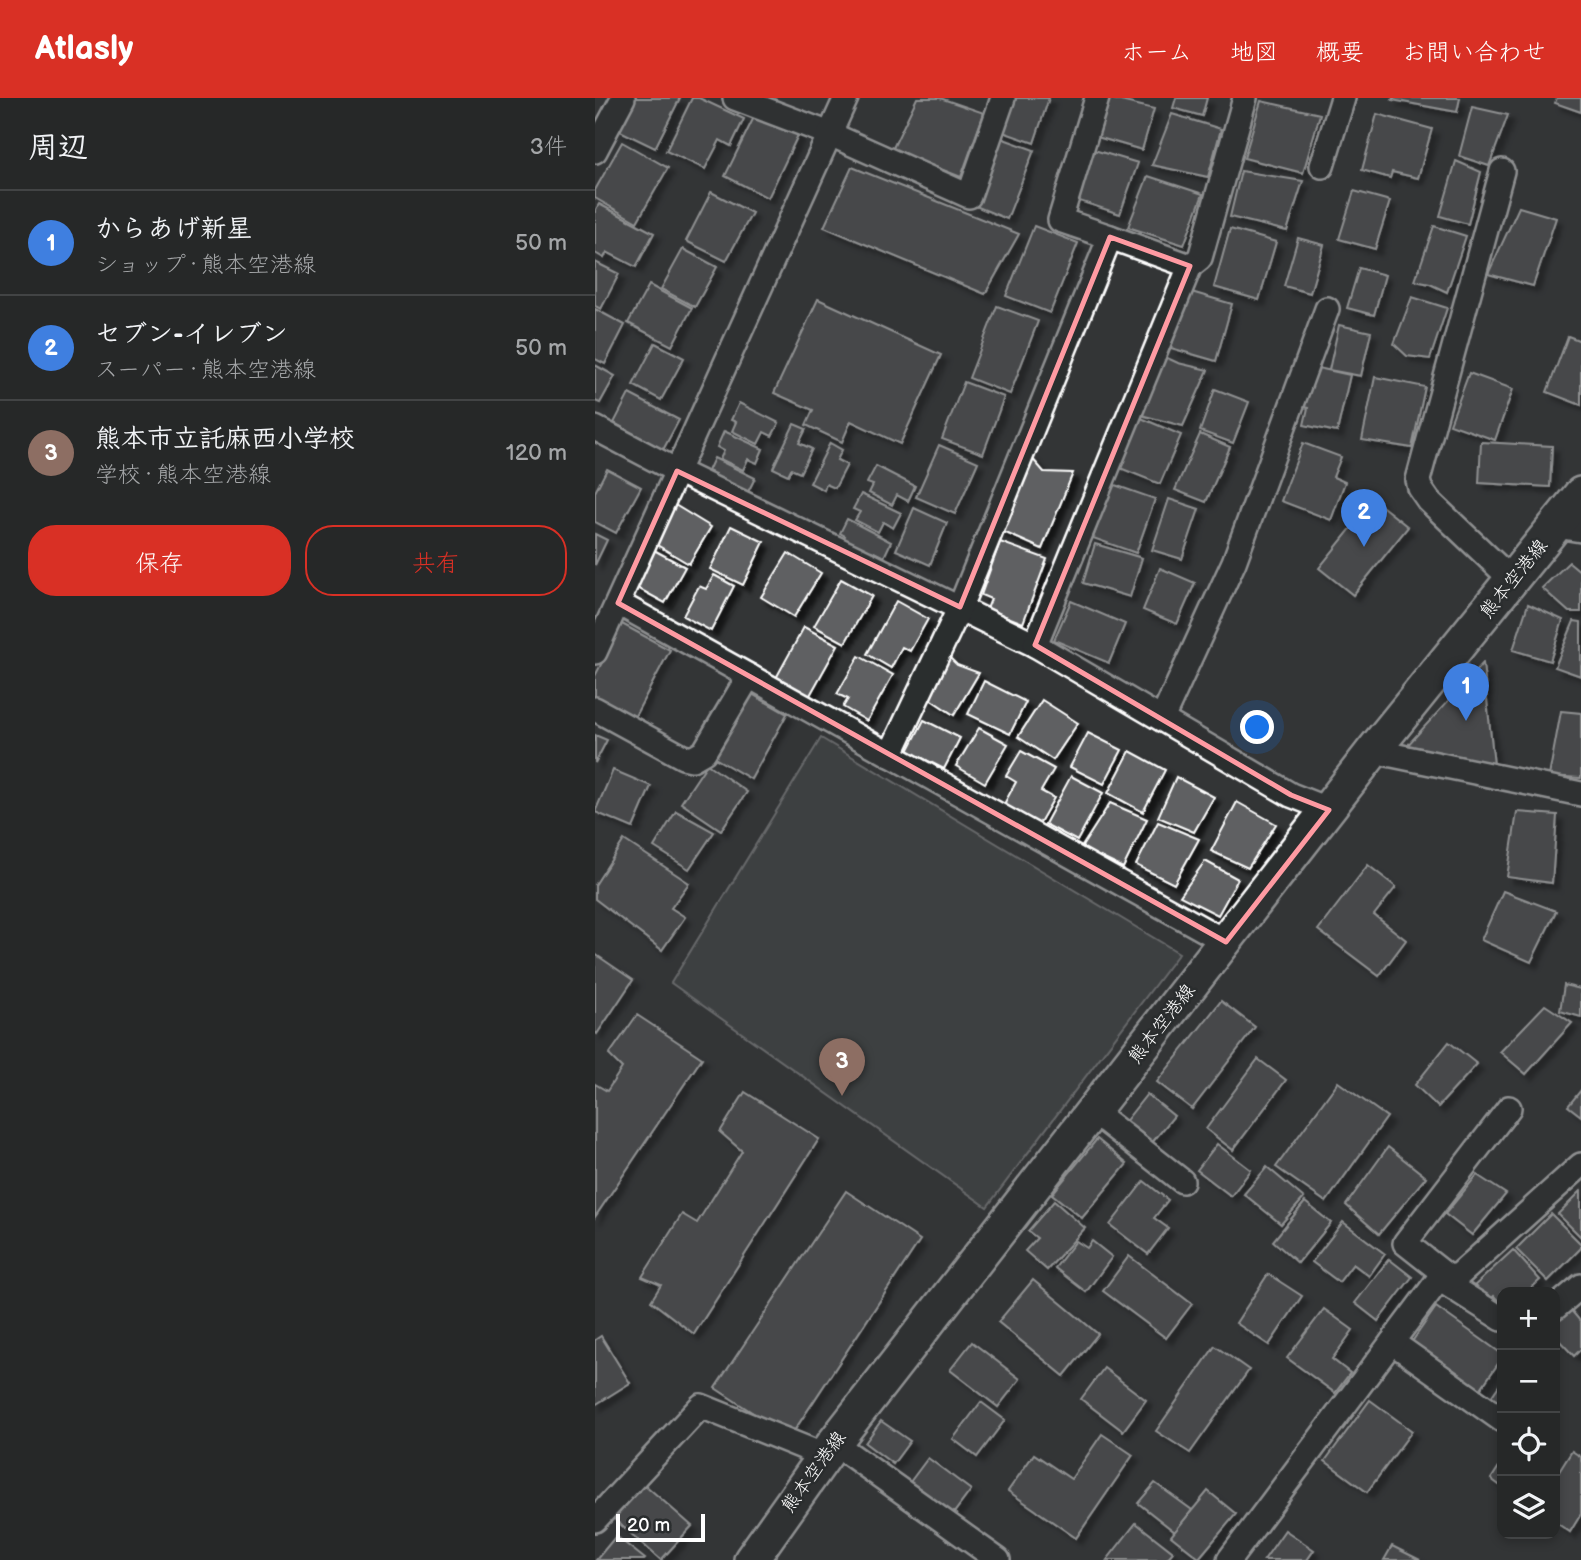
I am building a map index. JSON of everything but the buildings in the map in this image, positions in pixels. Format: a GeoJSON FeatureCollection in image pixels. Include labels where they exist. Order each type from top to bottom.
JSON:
{"type":"FeatureCollection","features":[{"type":"Feature","properties":{"kind":"main road","name":"熊本空港線"},"geometry":{"type":"LineString","coordinates":[[751,1560],[830,1449],[1373,751],[1513,581],[1569,528],[1581,494]]}},
{"type":"Feature","properties":{"kind":"street"},"geometry":{"type":"LineString","coordinates":[[595,151],[623,98]]}},
{"type":"Feature","properties":{"kind":"street"},"geometry":{"type":"LineString","coordinates":[[735,98],[830,134],[969,197],[1003,98]]}},
{"type":"Feature","properties":{"kind":"street"},"geometry":{"type":"LineString","coordinates":[[595,652],[846,98]]}},
{"type":"Feature","properties":{"kind":"street"},"geometry":{"type":"LineString","coordinates":[[1097,98],[1060,220],[1190,266]]}},
{"type":"Feature","properties":{"kind":"street"},"geometry":{"type":"LineString","coordinates":[[1035,645],[1190,266],[1202,253],[1245,98]]}},
{"type":"Feature","properties":{"kind":"street"},"geometry":{"type":"LineString","coordinates":[[1322,166],[1343,98]]}},
{"type":"Feature","properties":{"kind":"street"},"geometry":{"type":"LineString","coordinates":[[1502,171],[1418,480],[1429,501],[1513,581]]}},
{"type":"Feature","properties":{"kind":"street"},"geometry":{"type":"LineString","coordinates":[[890,755],[960,607],[1110,237]]}},
{"type":"Feature","properties":{"kind":"street"},"geometry":{"type":"LineString","coordinates":[[1162,719],[1234,562],[1327,309]]}},
{"type":"Feature","properties":{"kind":"street"},"geometry":{"type":"LineString","coordinates":[[595,428],[677,471],[1035,645],[1291,795],[1329,810]]}},
{"type":"Feature","properties":{"kind":"street"},"geometry":{"type":"LineString","coordinates":[[618,603],[1226,942]]}},
{"type":"Feature","properties":{"kind":"street"},"geometry":{"type":"LineString","coordinates":[[595,709],[683,757],[692,759],[704,752],[750,676]]}},
{"type":"Feature","properties":{"kind":"street"},"geometry":{"type":"LineString","coordinates":[[1373,751],[1581,794]]}},
{"type":"Feature","properties":{"kind":"street"},"geometry":{"type":"LineString","coordinates":[[1497,1316],[1443,1278],[1405,1243],[1509,1108]]}},
{"type":"Feature","properties":{"kind":"street"},"geometry":{"type":"LineString","coordinates":[[1094,1112],[1182,1181]]}},
{"type":"Feature","properties":{"kind":"street"},"geometry":{"type":"LineString","coordinates":[[1229,1560],[1443,1278],[1459,1275],[1581,1165]]}},
{"type":"Feature","properties":{"kind":"street"},"geometry":{"type":"LineString","coordinates":[[1560,1304],[1581,1286]]}},
{"type":"Feature","properties":{"kind":"street"},"geometry":{"type":"LineString","coordinates":[[1392,1342],[1497,1416]]}},
{"type":"Feature","properties":{"kind":"street"},"geometry":{"type":"LineString","coordinates":[[595,1520],[701,1406],[830,1449],[997,1560]]}},
{"type":"Feature","properties":{"kind":"highlighted area"},"geometry":{"type":"Polygon","coordinates":[[[1110,237],[1190,266],[1035,645],[1291,795],[1329,810],[1226,942],[618,603],[677,471],[960,607],[1110,237]]]}},
{"type":"Feature","properties":{"kind":"shaded area"},"geometry":{"type":"Polygon","coordinates":[[[821,738],[1179,953],[987,1207],[671,983],[821,738]]]}},
{"type":"Feature","properties":{"kind":"place","name":"セブン-イレブン"},"geometry":{"type":"Point","coordinates":[1364,547]}},
{"type":"Feature","properties":{"kind":"place","name":"からあげ新星"},"geometry":{"type":"Point","coordinates":[1466,721]}},
{"type":"Feature","properties":{"kind":"place","name":"熊本市立託麻西小学校"},"geometry":{"type":"Point","coordinates":[842,1096]}}]}
